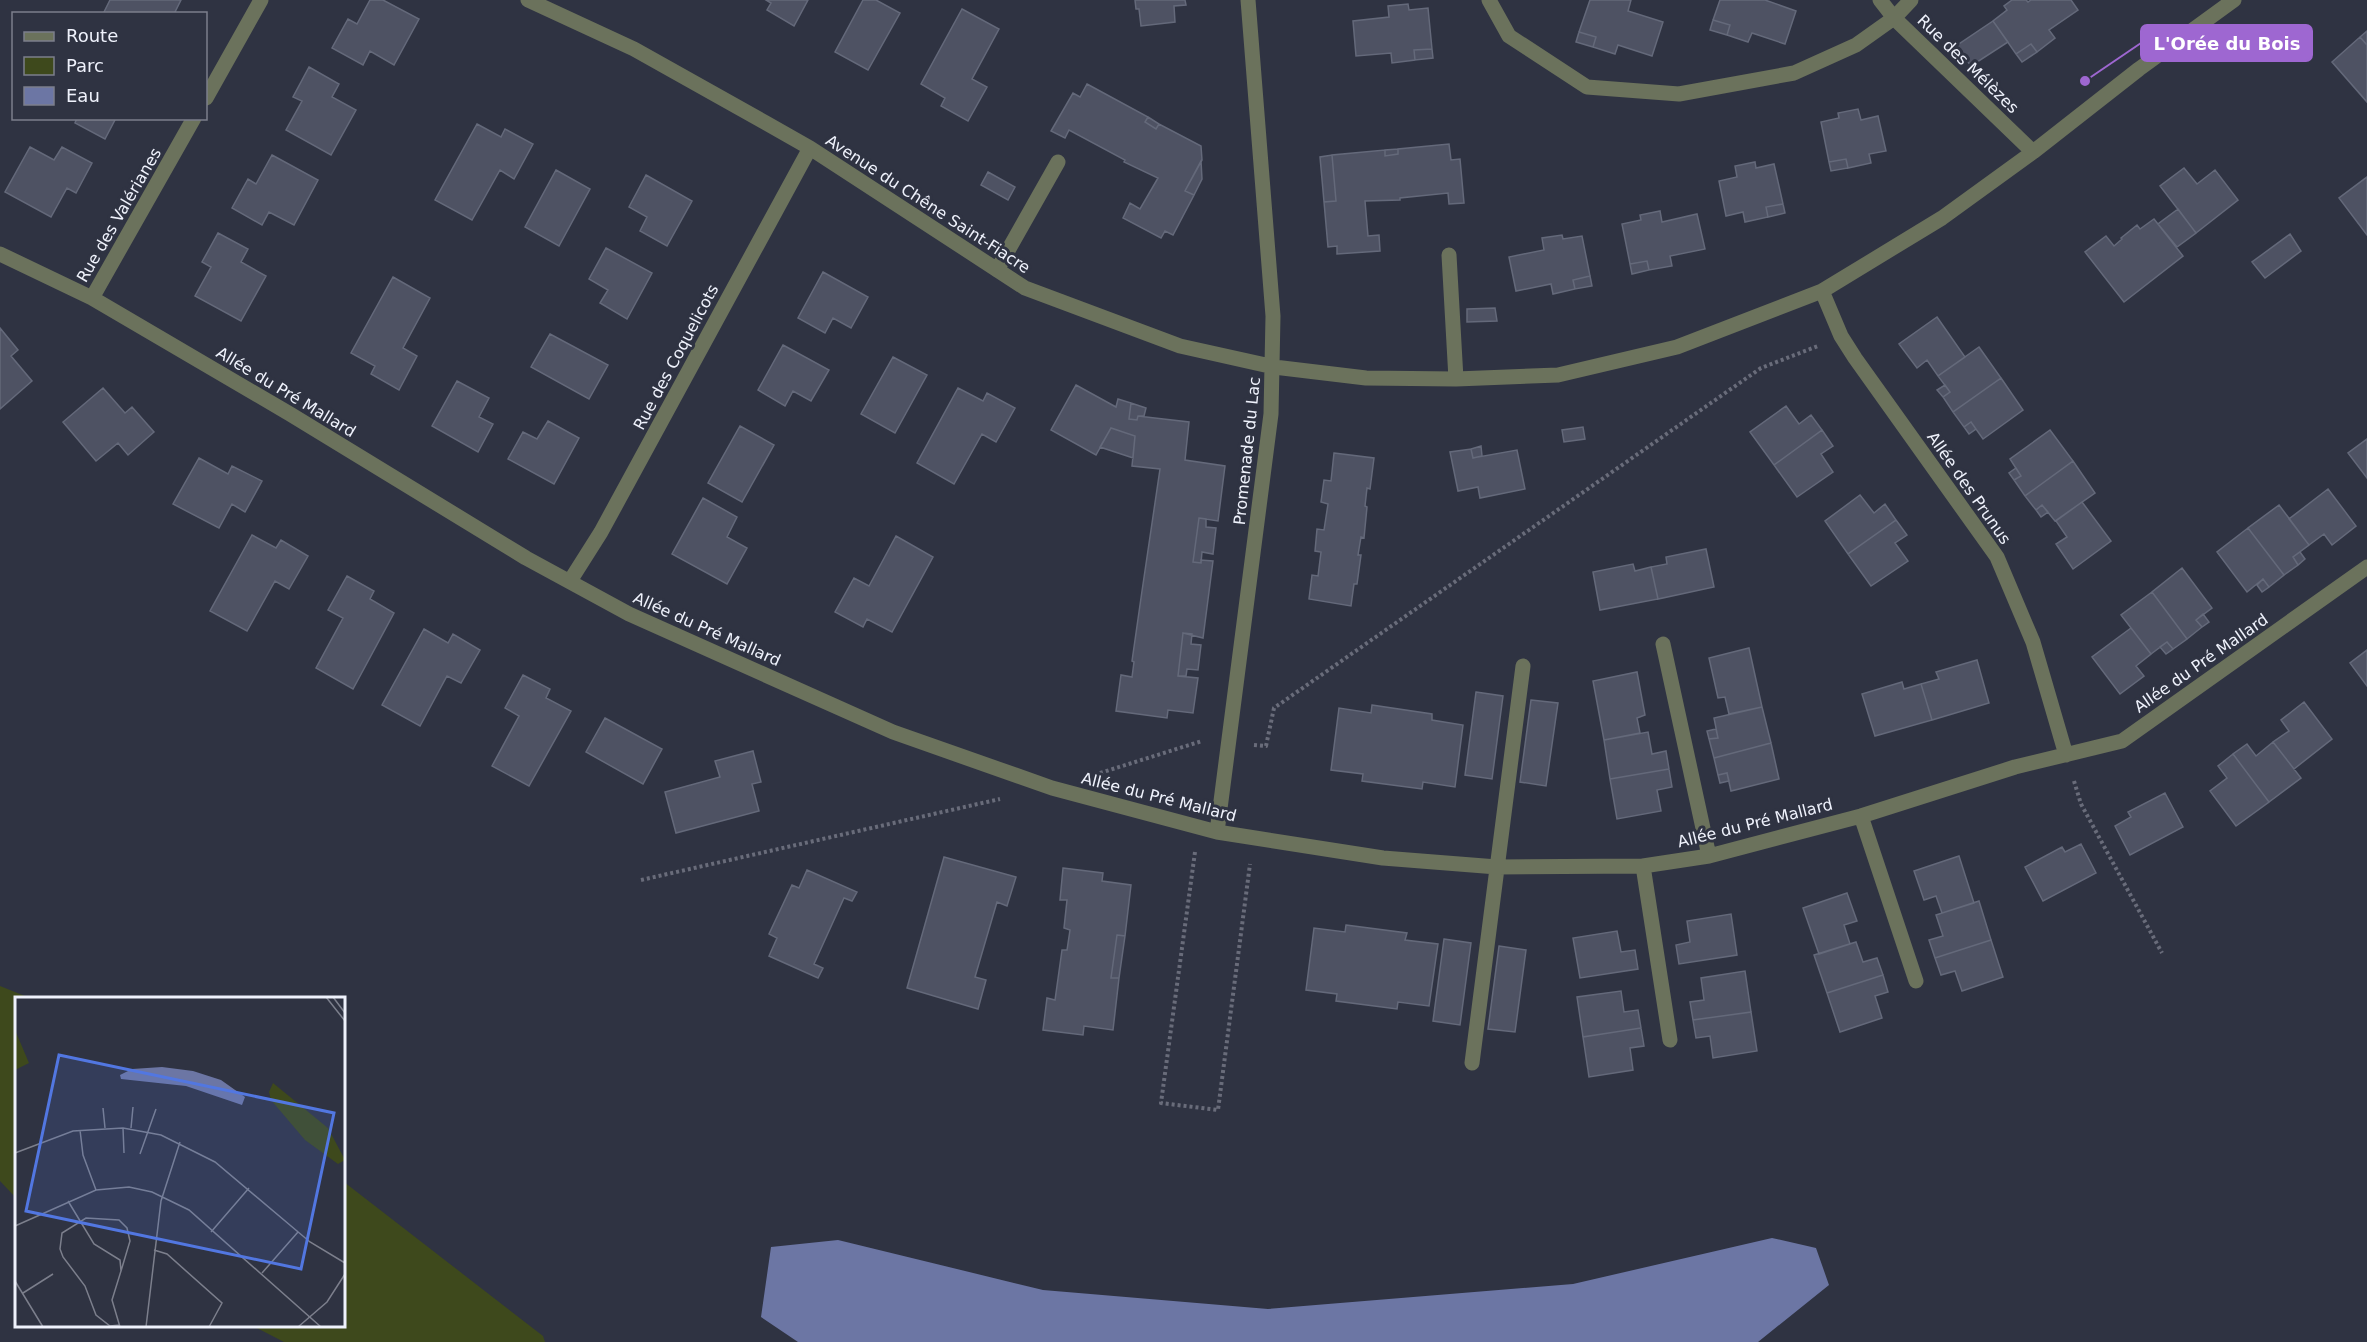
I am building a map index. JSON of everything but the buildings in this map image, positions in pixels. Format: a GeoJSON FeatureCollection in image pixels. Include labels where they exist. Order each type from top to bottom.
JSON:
{"type":"FeatureCollection","features":[{"type":"Feature","properties":{"kind":"street"},"geometry":{"type":"LineString","coordinates":[[207,96],[261,0]]}},
{"type":"Feature","properties":{"kind":"street","name":"Avenue du Chêne Saint-Fiacre"},"geometry":{"type":"LineString","coordinates":[[528,0],[634,49],[810,148],[1025,288],[1180,346],[1274,367],[1365,378],[1456,379],[1558,375],[1677,347],[1822,291],[1942,218],[2234,0]]}},
{"type":"Feature","properties":{"kind":"street","name":"Promenade du Lac"},"geometry":{"type":"LineString","coordinates":[[1217,832],[1272,414],[1274,367],[1274,316],[1248,0]]}},
{"type":"Feature","properties":{"kind":"street"},"geometry":{"type":"LineString","coordinates":[[1489,0],[1509,36],[1587,87],[1679,94],[1794,73],[1856,45],[1894,18],[1911,0]]}},
{"type":"Feature","properties":{"kind":"street","name":"Rue des Mélèzes"},"geometry":{"type":"LineString","coordinates":[[1880,0],[1894,18],[2033,152]]}},
{"type":"Feature","properties":{"kind":"street","name":"Rue des Valérianes"},"geometry":{"type":"LineString","coordinates":[[92,298],[193,120]]}},
{"type":"Feature","properties":{"kind":"street","name":"Rue des Coquelicots"},"geometry":{"type":"LineString","coordinates":[[570,581],[602,532],[810,148]]}},
{"type":"Feature","properties":{"kind":"street"},"geometry":{"type":"LineString","coordinates":[[997,270],[1058,162]]}},
{"type":"Feature","properties":{"kind":"street","name":"Allée du Pré Mallard"},"geometry":{"type":"LineString","coordinates":[[0,254],[92,298],[290,414],[526,558],[629,614],[893,732],[1052,788],[1217,832],[1383,858],[1497,867],[1643,866],[1709,856],[1861,816],[2015,767],[2122,741],[2367,567]]}},
{"type":"Feature","properties":{"kind":"street"},"geometry":{"type":"LineString","coordinates":[[1449,255],[1456,379]]}},
{"type":"Feature","properties":{"kind":"street","name":"Allée des Prunus"},"geometry":{"type":"LineString","coordinates":[[1822,291],[1842,336],[1855,358],[1997,557],[2033,642],[2066,755]]}},
{"type":"Feature","properties":{"kind":"street"},"geometry":{"type":"LineString","coordinates":[[1663,645],[1709,856]]}},
{"type":"Feature","properties":{"kind":"street"},"geometry":{"type":"LineString","coordinates":[[1472,1063],[1523,666]]}},
{"type":"Feature","properties":{"kind":"street"},"geometry":{"type":"LineString","coordinates":[[1861,816],[1916,981]]}},
{"type":"Feature","properties":{"kind":"street"},"geometry":{"type":"LineString","coordinates":[[1643,866],[1670,1040]]}},
{"type":"Feature","properties":{"kind":"path"},"geometry":{"type":"LineString","coordinates":[[2066,755],[2081,804],[2162,953]]}},
{"type":"Feature","properties":{"kind":"path"},"geometry":{"type":"LineString","coordinates":[[1198,827],[1161,1103],[1218,1110],[1254,838]]}},
{"type":"Feature","properties":{"kind":"green space"},"geometry":{"type":"Polygon","coordinates":[[[0,986],[28,997],[15,997],[15,1197],[0,1181],[0,986]]]}},
{"type":"Feature","properties":{"kind":"green space"},"geometry":{"type":"Polygon","coordinates":[[[345,1183],[543,1336],[545,1342],[284,1342],[255,1327],[345,1327],[345,1183]]]}},
{"type":"Feature","properties":{"kind":"water"},"geometry":{"type":"Polygon","coordinates":[[[1772,1238],[1816,1248],[1829,1285],[1758,1342],[798,1342],[761,1317],[771,1247],[838,1240],[1043,1290],[1268,1309],[1573,1284],[1772,1238]]]}},
{"type":"Feature","properties":{"kind":"place","name":"L'Orée du Bois"},"geometry":{"type":"Point","coordinates":[2085,81]}}]}
